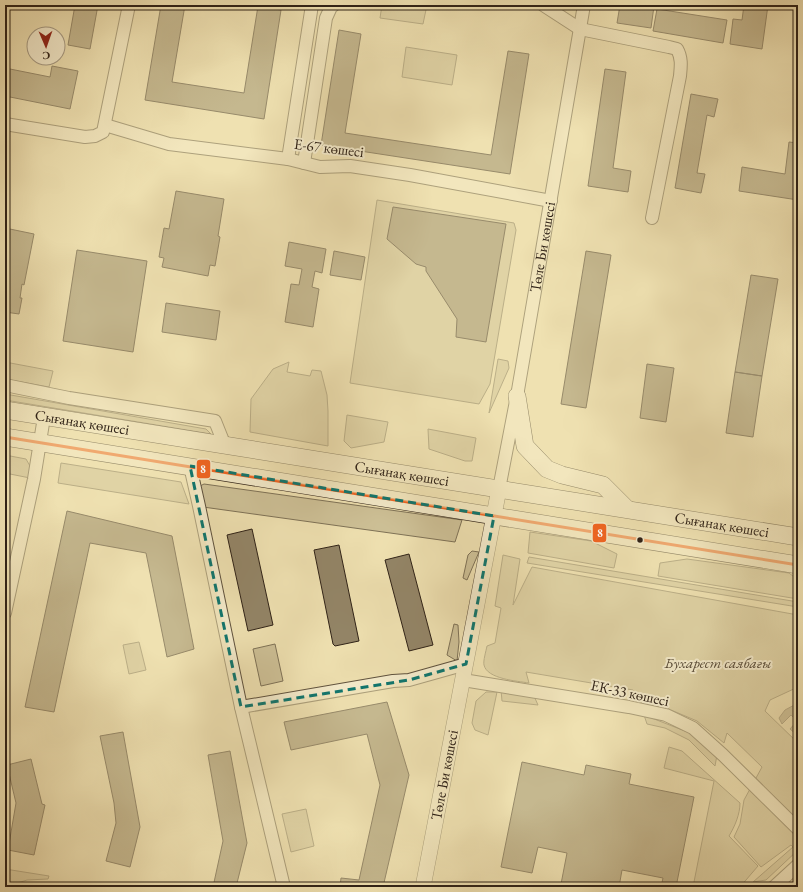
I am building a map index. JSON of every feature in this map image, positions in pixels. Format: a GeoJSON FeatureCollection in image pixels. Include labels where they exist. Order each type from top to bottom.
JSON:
{"type":"FeatureCollection","features":[{"type":"Feature","properties":{"kind":"main road"},"geometry":{"type":"LineString","coordinates":[[518,396],[525,446],[547,469],[562,476],[603,485],[627,509]]}},
{"type":"Feature","properties":{"kind":"main road","name":"Сығанақ көшесі"},"geometry":{"type":"LineString","coordinates":[[5,410],[798,537]]}},
{"type":"Feature","properties":{"kind":"main road","name":"Сығанақ көшесі"},"geometry":{"type":"LineString","coordinates":[[5,437],[798,564]]}},
{"type":"Feature","properties":{"kind":"street"},"geometry":{"type":"LineString","coordinates":[[5,124],[85,137],[95,136],[103,132],[129,5]]}},
{"type":"Feature","properties":{"kind":"street"},"geometry":{"type":"LineString","coordinates":[[288,159],[312,5]]}},
{"type":"Feature","properties":{"kind":"street"},"geometry":{"type":"LineString","coordinates":[[304,163],[326,18],[331,7],[334,5]]}},
{"type":"Feature","properties":{"kind":"street"},"geometry":{"type":"LineString","coordinates":[[542,5],[580,29],[669,47],[677,49],[680,54],[680,76],[652,218]]}},
{"type":"Feature","properties":{"kind":"street","name":"Төле Би көшесі"},"geometry":{"type":"LineString","coordinates":[[423,887],[518,396],[584,5]]}},
{"type":"Feature","properties":{"kind":"street","name":"Е-67 көшесі"},"geometry":{"type":"LineString","coordinates":[[105,125],[169,144],[288,159],[320,166],[350,166],[410,175],[551,201]]}},
{"type":"Feature","properties":{"kind":"street"},"geometry":{"type":"LineString","coordinates":[[5,385],[69,398],[215,421],[225,446]]}},
{"type":"Feature","properties":{"kind":"street"},"geometry":{"type":"LineString","coordinates":[[5,614],[34,479],[44,417]]}},
{"type":"Feature","properties":{"kind":"street"},"geometry":{"type":"LineString","coordinates":[[190,466],[241,707],[284,887]]}},
{"type":"Feature","properties":{"kind":"street"},"geometry":{"type":"LineString","coordinates":[[241,707],[393,681],[409,680],[467,658]]}},
{"type":"Feature","properties":{"kind":"street","name":"ЕК-33 көшесі"},"geometry":{"type":"LineString","coordinates":[[463,680],[621,706],[666,715],[693,728],[723,755],[798,829]]}},
{"type":"Feature","properties":{"kind":"street"},"geometry":{"type":"LineString","coordinates":[[774,887],[798,866]]}},
{"type":"Feature","properties":{"kind":"highlighted area"},"geometry":{"type":"Polygon","coordinates":[[[190,466],[494,516],[466,664],[409,680],[241,707],[190,466]]]}},
{"type":"Feature","properties":{"kind":"green space"},"geometry":{"type":"Polygon","coordinates":[[[382,5],[427,5],[423,24],[380,18],[382,5]]]}},
{"type":"Feature","properties":{"kind":"green space"},"geometry":{"type":"Polygon","coordinates":[[[406,47],[457,55],[452,85],[402,77],[406,47]]]}},
{"type":"Feature","properties":{"kind":"green space"},"geometry":{"type":"Polygon","coordinates":[[[377,200],[514,223],[516,230],[490,384],[479,404],[350,383],[377,200]]]}},
{"type":"Feature","properties":{"kind":"green space"},"geometry":{"type":"Polygon","coordinates":[[[498,359],[508,361],[509,368],[489,413],[498,359]]]}},
{"type":"Feature","properties":{"kind":"green space"},"geometry":{"type":"Polygon","coordinates":[[[5,362],[53,371],[49,387],[5,379],[5,362]]]}},
{"type":"Feature","properties":{"kind":"green space"},"geometry":{"type":"Polygon","coordinates":[[[289,362],[287,372],[310,376],[312,370],[321,371],[327,395],[328,446],[250,432],[251,399],[273,369],[289,362]]]}},
{"type":"Feature","properties":{"kind":"green space"},"geometry":{"type":"Polygon","coordinates":[[[5,394],[206,429],[211,434],[5,400],[5,394]]]}},
{"type":"Feature","properties":{"kind":"green space"},"geometry":{"type":"Polygon","coordinates":[[[347,415],[388,422],[384,442],[351,448],[344,441],[347,415]]]}},
{"type":"Feature","properties":{"kind":"green space"},"geometry":{"type":"Polygon","coordinates":[[[428,429],[476,438],[472,461],[465,461],[429,449],[428,429]]]}},
{"type":"Feature","properties":{"kind":"green space"},"geometry":{"type":"Polygon","coordinates":[[[5,455],[26,459],[30,466],[30,478],[5,473],[5,455]]]}},
{"type":"Feature","properties":{"kind":"green space"},"geometry":{"type":"Polygon","coordinates":[[[61,463],[181,482],[189,504],[58,483],[61,463]]]}},
{"type":"Feature","properties":{"kind":"green space"},"geometry":{"type":"Polygon","coordinates":[[[204,484],[462,520],[455,542],[203,507],[200,486],[204,484]]]}},
{"type":"Feature","properties":{"kind":"green space"},"geometry":{"type":"Polygon","coordinates":[[[530,532],[591,541],[617,554],[614,568],[528,553],[530,532]]]}},
{"type":"Feature","properties":{"kind":"green space"},"geometry":{"type":"Polygon","coordinates":[[[472,551],[479,552],[467,580],[463,578],[468,555],[472,551]]]}},
{"type":"Feature","properties":{"kind":"green space","name":"Бухарест саябағы"},"geometry":{"type":"Polygon","coordinates":[[[503,555],[520,559],[513,605],[532,567],[798,615],[798,687],[770,700],[765,711],[798,743],[798,850],[766,880],[753,882],[793,847],[791,845],[761,867],[734,837],[740,824],[744,800],[762,767],[727,733],[724,743],[697,721],[664,707],[637,702],[633,690],[526,672],[529,683],[496,676],[486,670],[484,659],[487,646],[495,643],[501,608],[495,606],[503,555]]]}},
{"type":"Feature","properties":{"kind":"green space"},"geometry":{"type":"Polygon","coordinates":[[[529,557],[798,602],[798,607],[527,563],[529,557]]]}},
{"type":"Feature","properties":{"kind":"green space"},"geometry":{"type":"Polygon","coordinates":[[[687,559],[789,573],[798,580],[798,599],[658,576],[660,563],[687,559]]]}},
{"type":"Feature","properties":{"kind":"green space"},"geometry":{"type":"Polygon","coordinates":[[[454,624],[458,625],[459,642],[457,661],[447,655],[454,624]]]}},
{"type":"Feature","properties":{"kind":"green space"},"geometry":{"type":"Polygon","coordinates":[[[139,642],[146,670],[129,674],[123,645],[139,642]]]}},
{"type":"Feature","properties":{"kind":"green space"},"geometry":{"type":"Polygon","coordinates":[[[275,644],[283,681],[261,686],[253,649],[275,644]]]}},
{"type":"Feature","properties":{"kind":"green space"},"geometry":{"type":"Polygon","coordinates":[[[501,690],[534,696],[538,705],[502,701],[501,690]]]}},
{"type":"Feature","properties":{"kind":"green space"},"geometry":{"type":"Polygon","coordinates":[[[486,692],[497,692],[488,735],[475,730],[472,723],[476,701],[486,692]]]}},
{"type":"Feature","properties":{"kind":"green space"},"geometry":{"type":"Polygon","coordinates":[[[644,715],[690,733],[717,755],[715,766],[689,740],[665,728],[647,724],[644,715]]]}},
{"type":"Feature","properties":{"kind":"green space"},"geometry":{"type":"Polygon","coordinates":[[[669,747],[682,751],[740,803],[737,820],[729,836],[758,866],[740,887],[693,887],[714,781],[664,768],[669,747]]]}},
{"type":"Feature","properties":{"kind":"green space"},"geometry":{"type":"Polygon","coordinates":[[[306,809],[314,846],[291,852],[282,814],[306,809]]]}},
{"type":"Feature","properties":{"kind":"green space"},"geometry":{"type":"Polygon","coordinates":[[[5,869],[49,876],[48,879],[27,880],[5,887],[5,869]]]}},
{"type":"Feature","properties":{"kind":"shaded area"},"geometry":{"type":"Polygon","coordinates":[[[798,703],[798,736],[790,729],[797,721],[791,715],[782,724],[779,718],[785,710],[798,703]]]}},
{"type":"Feature","properties":{"kind":"building"},"geometry":{"type":"Polygon","coordinates":[[[75,5],[98,5],[90,49],[68,45],[75,5]]]}},
{"type":"Feature","properties":{"kind":"building"},"geometry":{"type":"Polygon","coordinates":[[[161,5],[185,5],[172,82],[244,93],[258,6],[281,10],[264,119],[145,100],[161,5]]]}},
{"type":"Feature","properties":{"kind":"building"},"geometry":{"type":"Polygon","coordinates":[[[620,5],[654,6],[651,28],[617,23],[620,5]]]}},
{"type":"Feature","properties":{"kind":"building"},"geometry":{"type":"Polygon","coordinates":[[[744,5],[768,5],[762,49],[730,44],[733,19],[742,20],[744,5]]]}},
{"type":"Feature","properties":{"kind":"building"},"geometry":{"type":"Polygon","coordinates":[[[657,9],[727,20],[723,43],[653,31],[657,9]]]}},
{"type":"Feature","properties":{"kind":"building"},"geometry":{"type":"Polygon","coordinates":[[[339,30],[361,34],[345,133],[491,155],[508,51],[529,54],[510,174],[321,145],[339,30]]]}},
{"type":"Feature","properties":{"kind":"building"},"geometry":{"type":"Polygon","coordinates":[[[52,66],[78,71],[70,109],[5,96],[5,68],[50,77],[52,66]]]}},
{"type":"Feature","properties":{"kind":"building"},"geometry":{"type":"Polygon","coordinates":[[[605,69],[626,72],[613,168],[631,171],[628,192],[588,186],[605,69]]]}},
{"type":"Feature","properties":{"kind":"building"},"geometry":{"type":"Polygon","coordinates":[[[797,89],[798,90],[798,109],[794,108],[797,89]]]}},
{"type":"Feature","properties":{"kind":"building"},"geometry":{"type":"Polygon","coordinates":[[[691,94],[718,99],[714,117],[707,115],[697,173],[705,174],[701,193],[675,188],[691,94]]]}},
{"type":"Feature","properties":{"kind":"building"},"geometry":{"type":"Polygon","coordinates":[[[789,142],[798,143],[798,200],[739,191],[742,167],[785,174],[789,142]]]}},
{"type":"Feature","properties":{"kind":"building"},"geometry":{"type":"Polygon","coordinates":[[[176,191],[224,199],[215,266],[210,265],[208,276],[162,267],[164,258],[159,257],[164,228],[169,229],[176,191]]]}},
{"type":"Feature","properties":{"kind":"building"},"geometry":{"type":"Polygon","coordinates":[[[393,207],[506,224],[486,342],[456,337],[457,319],[426,271],[426,267],[416,264],[387,239],[393,207]]]}},
{"type":"Feature","properties":{"kind":"building"},"geometry":{"type":"Polygon","coordinates":[[[5,228],[34,234],[24,285],[22,284],[20,298],[22,298],[19,314],[5,312],[5,228]]]}},
{"type":"Feature","properties":{"kind":"building"},"geometry":{"type":"Polygon","coordinates":[[[289,242],[326,249],[322,273],[315,271],[312,287],[319,289],[313,327],[285,322],[291,284],[299,285],[302,269],[285,266],[289,242]]]}},
{"type":"Feature","properties":{"kind":"building"},"geometry":{"type":"Polygon","coordinates":[[[77,250],[147,261],[133,352],[63,341],[77,250]]]}},
{"type":"Feature","properties":{"kind":"building"},"geometry":{"type":"Polygon","coordinates":[[[334,251],[365,257],[361,280],[330,275],[334,251]]]}},
{"type":"Feature","properties":{"kind":"building"},"geometry":{"type":"Polygon","coordinates":[[[586,251],[611,255],[586,408],[561,404],[586,251]]]}},
{"type":"Feature","properties":{"kind":"building"},"geometry":{"type":"Polygon","coordinates":[[[751,275],[778,279],[762,376],[735,372],[751,275]]]}},
{"type":"Feature","properties":{"kind":"building"},"geometry":{"type":"Polygon","coordinates":[[[166,303],[220,311],[216,340],[162,332],[166,303]]]}},
{"type":"Feature","properties":{"kind":"building"},"geometry":{"type":"Polygon","coordinates":[[[647,364],[674,368],[666,422],[640,418],[647,364]]]}},
{"type":"Feature","properties":{"kind":"building"},"geometry":{"type":"Polygon","coordinates":[[[735,372],[762,376],[753,437],[726,433],[735,372]]]}},
{"type":"Feature","properties":{"kind":"building"},"geometry":{"type":"Polygon","coordinates":[[[67,511],[172,536],[194,649],[167,657],[146,553],[90,543],[54,712],[25,707],[67,511]]]}},
{"type":"Feature","properties":{"kind":"building"},"geometry":{"type":"Polygon","coordinates":[[[252,529],[273,625],[248,631],[227,535],[252,529]]]}},
{"type":"Feature","properties":{"kind":"building"},"geometry":{"type":"Polygon","coordinates":[[[339,545],[359,641],[335,646],[333,644],[314,550],[339,545]]]}},
{"type":"Feature","properties":{"kind":"building"},"geometry":{"type":"Polygon","coordinates":[[[409,554],[433,645],[409,651],[385,560],[409,554]]]}},
{"type":"Feature","properties":{"kind":"building"},"geometry":{"type":"Polygon","coordinates":[[[387,702],[409,775],[383,887],[340,887],[341,878],[359,880],[380,785],[367,734],[291,750],[284,722],[387,702]]]}},
{"type":"Feature","properties":{"kind":"building"},"geometry":{"type":"Polygon","coordinates":[[[123,732],[140,827],[130,867],[106,861],[116,823],[114,803],[100,736],[123,732]]]}},
{"type":"Feature","properties":{"kind":"building"},"geometry":{"type":"Polygon","coordinates":[[[230,751],[247,843],[236,887],[213,887],[223,841],[208,755],[230,751]]]}},
{"type":"Feature","properties":{"kind":"building"},"geometry":{"type":"Polygon","coordinates":[[[31,759],[42,804],[45,805],[34,855],[8,850],[16,803],[7,765],[31,759]]]}},
{"type":"Feature","properties":{"kind":"building"},"geometry":{"type":"Polygon","coordinates":[[[522,762],[584,775],[586,765],[631,774],[629,784],[694,797],[676,887],[661,887],[663,878],[622,870],[619,887],[577,887],[561,884],[567,853],[538,847],[532,873],[501,867],[522,762]]]}},
{"type":"Feature","properties":{"kind":"transit line","name":"8"},"geometry":{"type":"LineString","coordinates":[[5,437],[798,565]]}}]}
